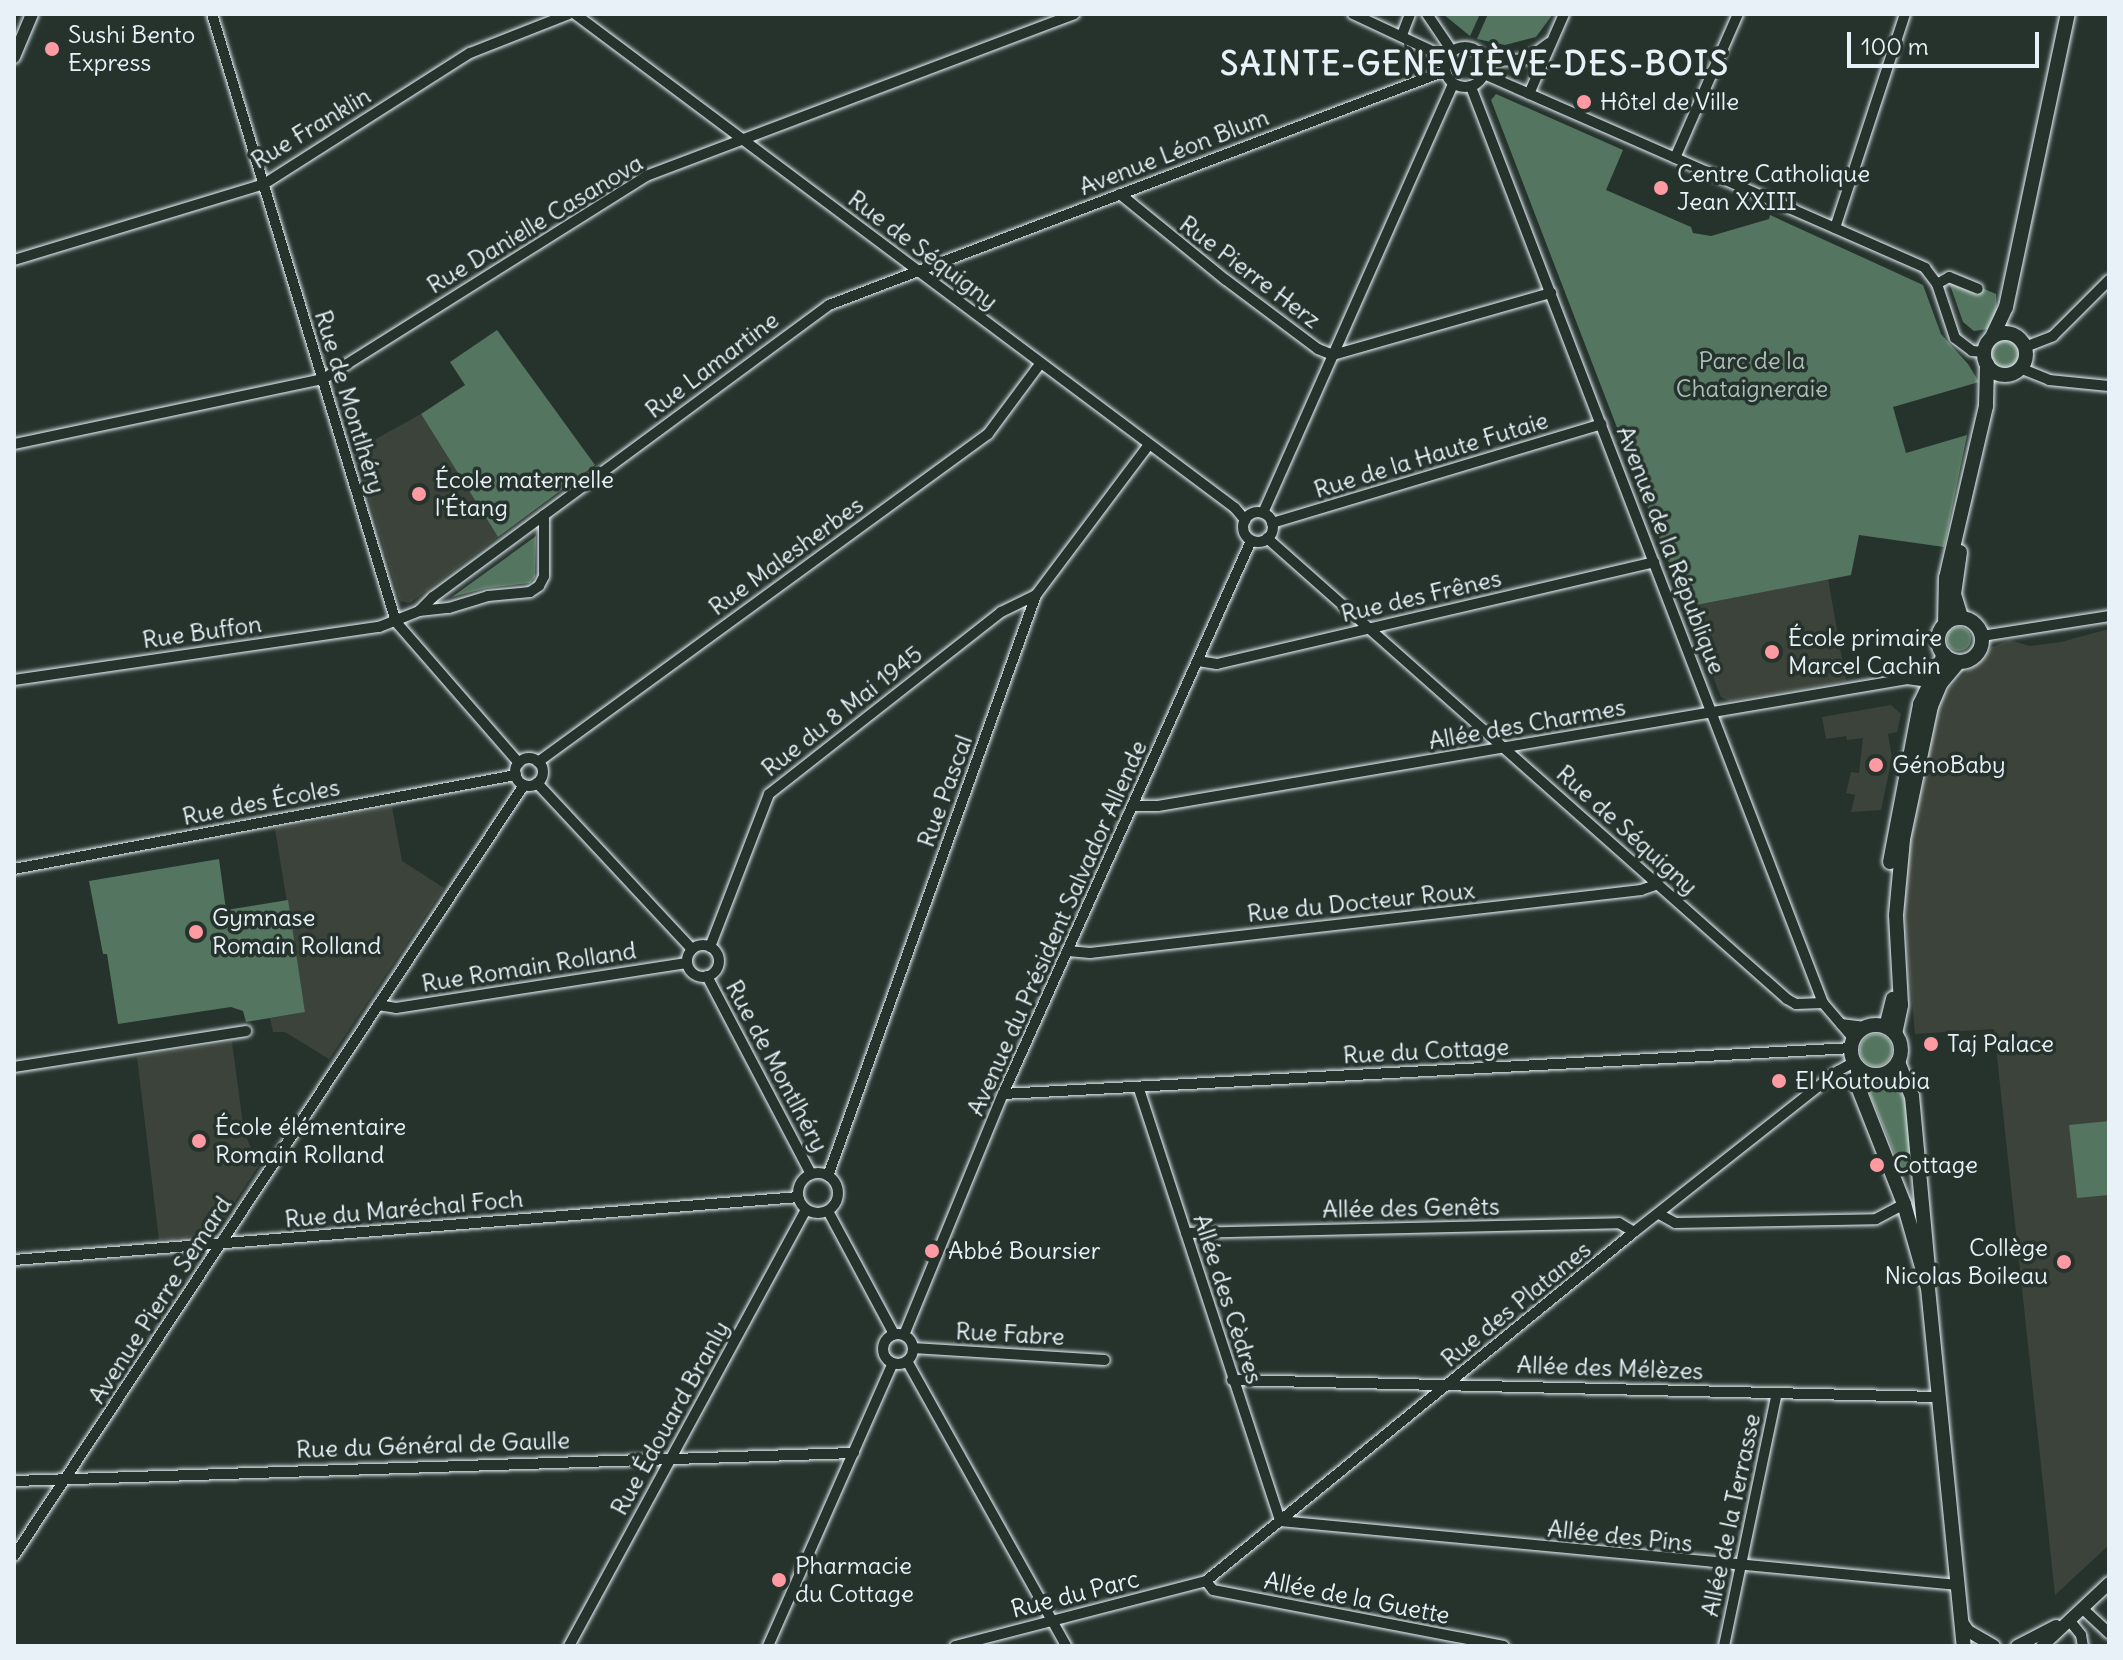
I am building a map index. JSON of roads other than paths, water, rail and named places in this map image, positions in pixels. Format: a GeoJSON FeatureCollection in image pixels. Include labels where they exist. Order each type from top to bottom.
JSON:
{"type":"FeatureCollection","features":[{"type":"Feature","properties":{"kind":"main road"},"geometry":{"type":"LineString","coordinates":[[1958,663],[1944,655],[1938,636],[1945,624],[1946,578],[1986,406],[1985,358],[2006,307],[2068,14]]}},
{"type":"Feature","properties":{"kind":"main road"},"geometry":{"type":"LineString","coordinates":[[1986,406],[2025,358],[2025,347],[2013,334],[2006,307]]}},
{"type":"Feature","properties":{"kind":"main road"},"geometry":{"type":"LineString","coordinates":[[1992,337],[2003,333],[2013,334]]}},
{"type":"Feature","properties":{"kind":"main road"},"geometry":{"type":"LineString","coordinates":[[1985,358],[1996,373],[2014,371]]}},
{"type":"Feature","properties":{"kind":"main road"},"geometry":{"type":"LineString","coordinates":[[1961,617],[1954,594],[1967,496]]}},
{"type":"Feature","properties":{"kind":"main road"},"geometry":{"type":"LineString","coordinates":[[1890,1030],[1901,1005],[1896,915],[1903,839],[1931,706],[1941,683],[1958,663],[1978,654],[1982,636],[1972,621],[1961,617],[1945,624]]}},
{"type":"Feature","properties":{"kind":"main road"},"geometry":{"type":"LineString","coordinates":[[1944,655],[1929,682],[1914,729],[1889,863],[1887,916],[1894,996],[1890,1030],[1901,1048],[1898,1062],[1912,1096],[1964,1646]]}},
{"type":"Feature","properties":{"kind":"main road"},"geometry":{"type":"LineString","coordinates":[[1890,1030],[1867,1027],[1855,1054],[1858,1087],[1904,1204],[1928,1288]]}},
{"type":"Feature","properties":{"kind":"main road"},"geometry":{"type":"LineString","coordinates":[[1855,1054],[1880,1075],[1898,1062]]}},
{"type":"Feature","properties":{"kind":"street"},"geometry":{"type":"LineString","coordinates":[[14,57],[32,14]]}},
{"type":"Feature","properties":{"kind":"street","name":"Rue de Montlhéry"},"geometry":{"type":"LineString","coordinates":[[212,14],[396,622],[421,655],[519,763]]}},
{"type":"Feature","properties":{"kind":"street","name":"Rue Franklin"},"geometry":{"type":"LineString","coordinates":[[14,260],[264,184],[470,53],[569,14]]}},
{"type":"Feature","properties":{"kind":"street","name":"Rue de Séquigny"},"geometry":{"type":"LineString","coordinates":[[575,14],[1148,446],[1235,508],[1245,520]]}},
{"type":"Feature","properties":{"kind":"street","name":"Rue Danielle Casanova"},"geometry":{"type":"LineString","coordinates":[[14,444],[323,379],[646,176],[1074,14]]}},
{"type":"Feature","properties":{"kind":"street"},"geometry":{"type":"LineString","coordinates":[[1353,14],[1449,54],[1471,48],[1485,62],[1527,59],[1554,38]]}},
{"type":"Feature","properties":{"kind":"street"},"geometry":{"type":"LineString","coordinates":[[1402,35],[1410,14]]}},
{"type":"Feature","properties":{"kind":"street"},"geometry":{"type":"LineString","coordinates":[[1427,14],[1449,54],[1445,71],[1453,84],[1471,87],[1484,74],[1485,62]]}},
{"type":"Feature","properties":{"kind":"street"},"geometry":{"type":"LineString","coordinates":[[1529,94],[1564,14]]}},
{"type":"Feature","properties":{"kind":"street"},"geometry":{"type":"LineString","coordinates":[[1675,158],[1738,14]]}},
{"type":"Feature","properties":{"kind":"street"},"geometry":{"type":"LineString","coordinates":[[1835,228],[1905,14]]}},
{"type":"Feature","properties":{"kind":"street","name":"Avenue Léon Blum"},"geometry":{"type":"LineString","coordinates":[[918,271],[1445,71]]}},
{"type":"Feature","properties":{"kind":"street"},"geometry":{"type":"LineString","coordinates":[[1484,74],[1925,268],[1937,284],[1955,338],[1985,358]]}},
{"type":"Feature","properties":{"kind":"street"},"geometry":{"type":"LineString","coordinates":[[1263,513],[1453,84]]}},
{"type":"Feature","properties":{"kind":"street","name":"Avenue de la République"},"geometry":{"type":"LineString","coordinates":[[1471,87],[1823,1003],[1841,1024],[1855,1054]]}},
{"type":"Feature","properties":{"kind":"street","name":"Rue Pierre Herz"},"geometry":{"type":"LineString","coordinates":[[1120,194],[1283,323],[1318,349],[1333,355],[1551,293]]}},
{"type":"Feature","properties":{"kind":"street","name":"Rue Lamartine"},"geometry":{"type":"LineString","coordinates":[[396,622],[419,611],[813,315],[918,271]]}},
{"type":"Feature","properties":{"kind":"street"},"geometry":{"type":"LineString","coordinates":[[1937,284],[1949,277],[1978,289]]}},
{"type":"Feature","properties":{"kind":"street"},"geometry":{"type":"LineString","coordinates":[[2025,347],[2053,336],[2109,280]]}},
{"type":"Feature","properties":{"kind":"street","name":"Rue Malesherbes"},"geometry":{"type":"LineString","coordinates":[[538,762],[988,434],[1040,364]]}},
{"type":"Feature","properties":{"kind":"street"},"geometry":{"type":"LineString","coordinates":[[2014,371],[2036,377],[2109,386]]}},
{"type":"Feature","properties":{"kind":"street","name":"Rue de la Haute Futaie"},"geometry":{"type":"LineString","coordinates":[[1272,523],[1601,424]]}},
{"type":"Feature","properties":{"kind":"street","name":"Rue Pascal"},"geometry":{"type":"LineString","coordinates":[[828,1176],[1036,595],[1148,446]]}},
{"type":"Feature","properties":{"kind":"street"},"geometry":{"type":"LineString","coordinates":[[1253,513],[1263,513],[1272,523],[1267,538],[1251,541],[1245,534],[1245,520],[1253,513]]}},
{"type":"Feature","properties":{"kind":"street","name":"Rue Lamartine"},"geometry":{"type":"LineString","coordinates":[[419,611],[449,608],[488,596],[535,590],[544,576],[544,515]]}},
{"type":"Feature","properties":{"kind":"street","name":"Rue de Séquigny"},"geometry":{"type":"LineString","coordinates":[[1267,538],[1787,999],[1796,1004],[1823,1003]]}},
{"type":"Feature","properties":{"kind":"street","name":"Avenue du Président Salvador Allende"},"geometry":{"type":"LineString","coordinates":[[899,1335],[1003,1094],[1251,541]]}},
{"type":"Feature","properties":{"kind":"street","name":"Rue des Frênes"},"geometry":{"type":"LineString","coordinates":[[1198,661],[1217,664],[1654,562]]}},
{"type":"Feature","properties":{"kind":"street","name":"Rue du 8 Mai 1945"},"geometry":{"type":"LineString","coordinates":[[710,947],[769,794],[1001,612],[1036,595]]}},
{"type":"Feature","properties":{"kind":"street"},"geometry":{"type":"LineString","coordinates":[[1982,636],[2109,616]]}},
{"type":"Feature","properties":{"kind":"street","name":"Rue Buffon"},"geometry":{"type":"LineString","coordinates":[[14,680],[396,622]]}},
{"type":"Feature","properties":{"kind":"street","name":"Allée des Charmes"},"geometry":{"type":"LineString","coordinates":[[1132,806],[1158,806],[1907,679],[1929,682]]}},
{"type":"Feature","properties":{"kind":"street"},"geometry":{"type":"LineString","coordinates":[[529,759],[538,762],[543,773],[537,783],[524,785],[516,775],[519,763],[529,759]]}},
{"type":"Feature","properties":{"kind":"street","name":"Rue des Écoles"},"geometry":{"type":"LineString","coordinates":[[14,869],[516,775]]}},
{"type":"Feature","properties":{"kind":"street"},"geometry":{"type":"LineString","coordinates":[[537,783],[692,949]]}},
{"type":"Feature","properties":{"kind":"street","name":"Avenue Pierre Semard"},"geometry":{"type":"LineString","coordinates":[[14,1556],[524,785]]}},
{"type":"Feature","properties":{"kind":"street","name":"Rue du Docteur Roux"},"geometry":{"type":"LineString","coordinates":[[1068,951],[1079,953],[1138,947],[1641,890],[1658,884]]}},
{"type":"Feature","properties":{"kind":"street"},"geometry":{"type":"LineString","coordinates":[[710,947],[719,963],[707,976],[692,973],[687,963],[692,949],[710,947]]}},
{"type":"Feature","properties":{"kind":"street","name":"Rue Romain Rolland"},"geometry":{"type":"LineString","coordinates":[[378,1005],[396,1008],[687,963]]}},
{"type":"Feature","properties":{"kind":"street","name":"Rue de Montlhéry"},"geometry":{"type":"LineString","coordinates":[[707,976],[811,1174]]}},
{"type":"Feature","properties":{"kind":"street"},"geometry":{"type":"LineString","coordinates":[[1841,1024],[1867,1027]]}},
{"type":"Feature","properties":{"kind":"street"},"geometry":{"type":"LineString","coordinates":[[14,1067],[246,1031]]}},
{"type":"Feature","properties":{"kind":"street","name":"Rue du Cottage"},"geometry":{"type":"LineString","coordinates":[[1003,1094],[1139,1089],[1836,1046],[1855,1054]]}},
{"type":"Feature","properties":{"kind":"street","name":"Rue des Platanes"},"geometry":{"type":"LineString","coordinates":[[1206,1581],[1634,1232],[1838,1071],[1855,1054]]}},
{"type":"Feature","properties":{"kind":"street","name":"Allée des Cèdres"},"geometry":{"type":"LineString","coordinates":[[1139,1089],[1280,1521]]}},
{"type":"Feature","properties":{"kind":"street"},"geometry":{"type":"LineString","coordinates":[[811,1174],[828,1176],[834,1181],[838,1197],[828,1211],[813,1213],[806,1210],[798,1197],[800,1183],[811,1174]]}},
{"type":"Feature","properties":{"kind":"street","name":"Rue du Maréchal Foch"},"geometry":{"type":"LineString","coordinates":[[14,1260],[798,1197]]}},
{"type":"Feature","properties":{"kind":"street"},"geometry":{"type":"LineString","coordinates":[[1659,1214],[1675,1223],[1876,1219],[1904,1204]]}},
{"type":"Feature","properties":{"kind":"street","name":"Rue Édouard Branly"},"geometry":{"type":"LineString","coordinates":[[569,1646],[806,1210]]}},
{"type":"Feature","properties":{"kind":"street"},"geometry":{"type":"LineString","coordinates":[[828,1211],[899,1335],[913,1348],[907,1361]]}},
{"type":"Feature","properties":{"kind":"street","name":"Allée des Genêts"},"geometry":{"type":"LineString","coordinates":[[1186,1233],[1619,1223],[1634,1232]]}},
{"type":"Feature","properties":{"kind":"street"},"geometry":{"type":"LineString","coordinates":[[899,1335],[883,1348],[885,1357],[893,1363],[907,1361]]}},
{"type":"Feature","properties":{"kind":"street","name":"Rue Fabre"},"geometry":{"type":"LineString","coordinates":[[913,1348],[1105,1360]]}},
{"type":"Feature","properties":{"kind":"street"},"geometry":{"type":"LineString","coordinates":[[907,1361],[1066,1646]]}},
{"type":"Feature","properties":{"kind":"street"},"geometry":{"type":"LineString","coordinates":[[768,1646],[893,1363]]}},
{"type":"Feature","properties":{"kind":"street","name":"Allée des Mélèzes"},"geometry":{"type":"LineString","coordinates":[[1232,1380],[1939,1397]]}},
{"type":"Feature","properties":{"kind":"street","name":"Allée de la Terrasse"},"geometry":{"type":"LineString","coordinates":[[1724,1646],[1777,1393]]}},
{"type":"Feature","properties":{"kind":"street","name":"Rue du Général de Gaulle"},"geometry":{"type":"LineString","coordinates":[[14,1481],[854,1453]]}},
{"type":"Feature","properties":{"kind":"street","name":"Allée des Pins"},"geometry":{"type":"LineString","coordinates":[[1280,1521],[1741,1567],[1958,1585]]}},
{"type":"Feature","properties":{"kind":"street","name":"Rue du Parc"},"geometry":{"type":"LineString","coordinates":[[955,1646],[1206,1581]]}},
{"type":"Feature","properties":{"kind":"street","name":"Allée de la Guette"},"geometry":{"type":"LineString","coordinates":[[1206,1581],[1213,1590],[1504,1646]]}},
{"type":"Feature","properties":{"kind":"street"},"geometry":{"type":"LineString","coordinates":[[2042,1646],[2109,1583]]}},
{"type":"Feature","properties":{"kind":"street"},"geometry":{"type":"LineString","coordinates":[[2082,1608],[2109,1633]]}},
{"type":"Feature","properties":{"kind":"street"},"geometry":{"type":"LineString","coordinates":[[2017,1646],[2069,1620]]}},
{"type":"Feature","properties":{"kind":"street"},"geometry":{"type":"LineString","coordinates":[[2069,1620],[2081,1635],[2083,1646]]}},
{"type":"Feature","properties":{"kind":"street"},"geometry":{"type":"LineString","coordinates":[[1962,1622],[1968,1631],[1994,1646]]}},
{"type":"Feature","properties":{"kind":"place","name":"Sushi Bento Express"},"geometry":{"type":"Point","coordinates":[52,49]}},
{"type":"Feature","properties":{"kind":"place","name":"Hôtel de Ville"},"geometry":{"type":"Point","coordinates":[1584,102]}},
{"type":"Feature","properties":{"kind":"place","name":"Centre Catholique Jean XXIII"},"geometry":{"type":"Point","coordinates":[1661,188]}},
{"type":"Feature","properties":{"kind":"place","name":"École maternelle l'Étang"},"geometry":{"type":"Point","coordinates":[419,494]}},
{"type":"Feature","properties":{"kind":"place","name":"École primaire Marcel Cachin"},"geometry":{"type":"Point","coordinates":[1772,652]}},
{"type":"Feature","properties":{"kind":"place","name":"GénoBaby"},"geometry":{"type":"Point","coordinates":[1876,765]}},
{"type":"Feature","properties":{"kind":"place","name":"Gymnase Romain Rolland"},"geometry":{"type":"Point","coordinates":[196,932]}},
{"type":"Feature","properties":{"kind":"place","name":"Taj Palace"},"geometry":{"type":"Point","coordinates":[1931,1044]}},
{"type":"Feature","properties":{"kind":"place","name":"El Koutoubia"},"geometry":{"type":"Point","coordinates":[1779,1081]}},
{"type":"Feature","properties":{"kind":"place","name":"École élémentaire Romain Rolland"},"geometry":{"type":"Point","coordinates":[199,1141]}},
{"type":"Feature","properties":{"kind":"place","name":"Cottage"},"geometry":{"type":"Point","coordinates":[1877,1165]}},
{"type":"Feature","properties":{"kind":"place","name":"Abbé Boursier"},"geometry":{"type":"Point","coordinates":[932,1251]}},
{"type":"Feature","properties":{"kind":"place","name":"Collège Nicolas Boileau"},"geometry":{"type":"Point","coordinates":[2064,1262]}},
{"type":"Feature","properties":{"kind":"place","name":"Pharmacie du Cottage"},"geometry":{"type":"Point","coordinates":[779,1580]}},
{"type":"Feature","properties":{"kind":"district","name":"SAINTE-GENEVIÈVE-DES-BOIS"},"geometry":{"type":"Point","coordinates":[1475,64]}},
{"type":"Feature","properties":{"kind":"park label","name":"Parc de la Chataigneraie"},"geometry":{"type":"Point","coordinates":[1752,375]}}]}
